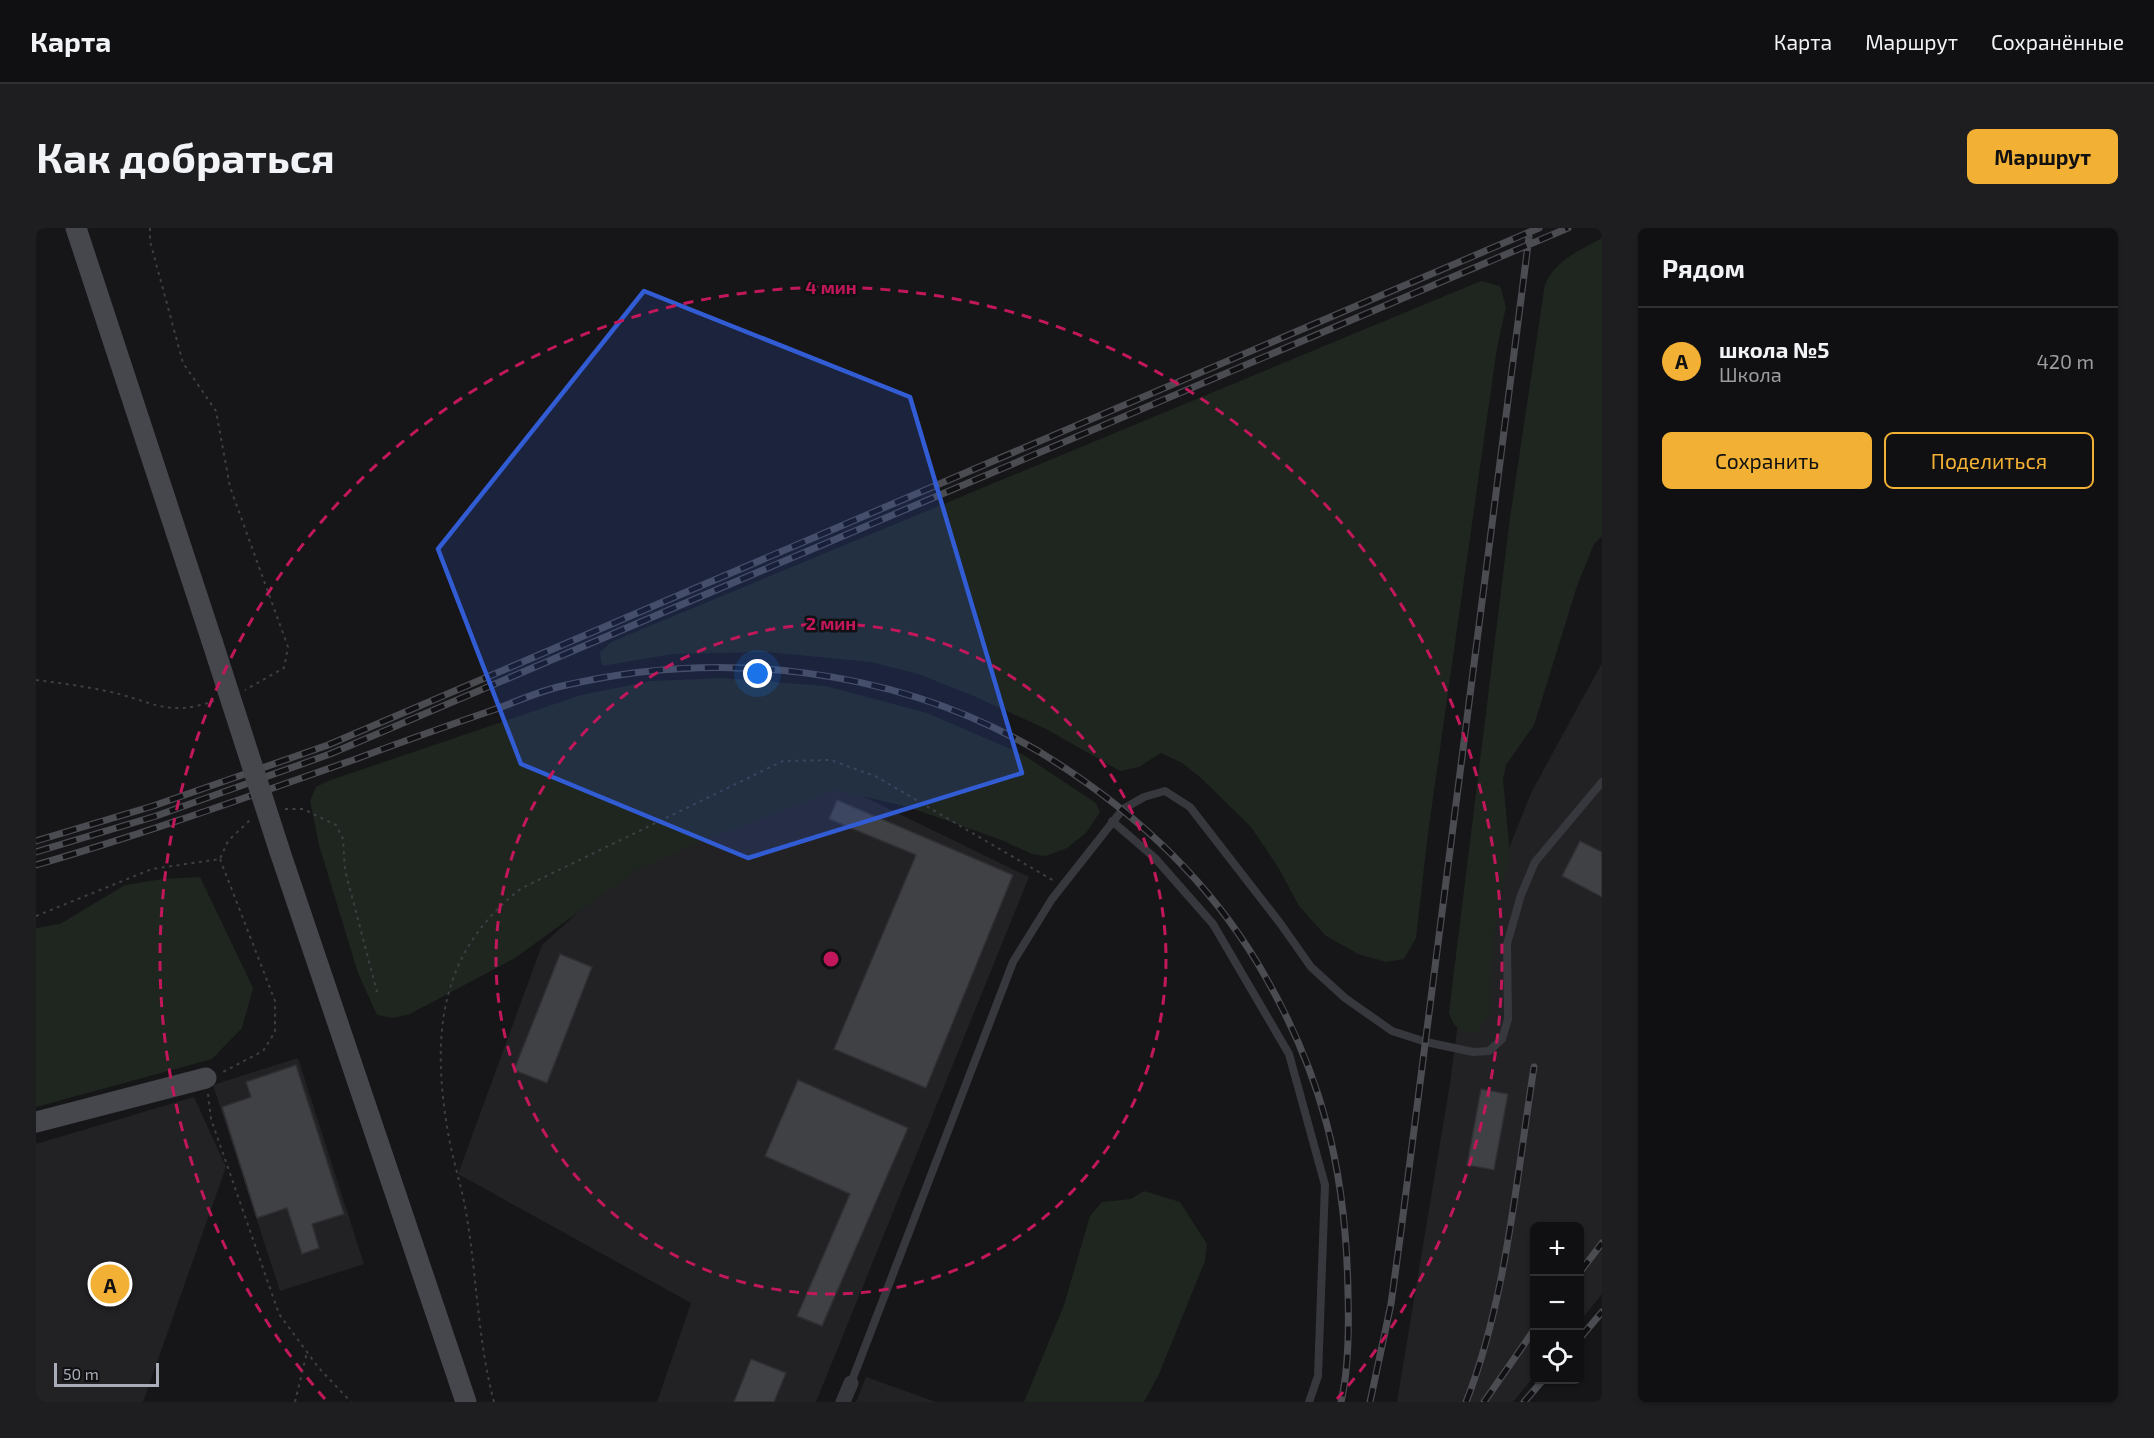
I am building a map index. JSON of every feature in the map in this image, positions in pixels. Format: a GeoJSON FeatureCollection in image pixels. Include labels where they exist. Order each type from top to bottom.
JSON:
{"type":"FeatureCollection","features":[{"type":"Feature","properties":{"kind":"main road"},"geometry":{"type":"LineString","coordinates":[[76,228],[280,852],[466,1402]]}},
{"type":"Feature","properties":{"kind":"main road"},"geometry":{"type":"LineString","coordinates":[[36,1122],[206,1078]]}},
{"type":"Feature","properties":{"kind":"street"},"geometry":{"type":"LineString","coordinates":[[843,1402],[851,1383]]}},
{"type":"Feature","properties":{"kind":"lane"},"geometry":{"type":"LineString","coordinates":[[851,1383],[1013,962],[1033,927],[1062,885],[1123,809],[1144,797],[1165,791],[1190,807],[1280,923],[1311,967],[1345,998],[1392,1031],[1426,1042],[1473,1052],[1489,1051],[1502,1039],[1508,1019],[1507,944],[1521,895],[1535,862],[1602,782]]}},
{"type":"Feature","properties":{"kind":"lane"},"geometry":{"type":"LineString","coordinates":[[1112,821],[1155,858],[1213,924],[1289,1054],[1325,1185],[1318,1376],[1309,1402]]}},
{"type":"Feature","properties":{"kind":"path"},"geometry":{"type":"LineString","coordinates":[[150,228],[150,241],[183,363],[216,411],[230,487],[288,647],[284,668],[245,690]]}},
{"type":"Feature","properties":{"kind":"path"},"geometry":{"type":"LineString","coordinates":[[36,680],[108,692],[157,707],[191,709],[223,698]]}},
{"type":"Feature","properties":{"kind":"path"},"geometry":{"type":"LineString","coordinates":[[494,1402],[485,1368],[467,1216],[449,1137],[440,1066],[443,1021],[453,974],[465,948],[497,906],[522,888],[783,761],[831,760],[876,777],[1062,885]]}},
{"type":"Feature","properties":{"kind":"path"},"geometry":{"type":"LineString","coordinates":[[282,808],[303,809],[336,825],[343,838],[345,870],[377,992]]}},
{"type":"Feature","properties":{"kind":"path"},"geometry":{"type":"LineString","coordinates":[[255,816],[228,841],[220,859],[275,1001],[275,1032],[263,1051],[227,1072],[206,1078],[211,1119],[279,1314],[307,1352],[351,1402]]}},
{"type":"Feature","properties":{"kind":"path"},"geometry":{"type":"LineString","coordinates":[[36,916],[152,869],[220,859]]}},
{"type":"Feature","properties":{"kind":"path"},"geometry":{"type":"LineString","coordinates":[[295,1402],[307,1352]]}},
{"type":"Feature","properties":{"kind":"highlighted area"},"geometry":{"type":"Polygon","coordinates":[[[644,291],[910,397],[1022,773],[748,858],[521,764],[438,549],[644,291]]]}},
{"type":"Feature","properties":{"kind":"shaded area"},"geometry":{"type":"Polygon","coordinates":[[[1602,238],[1602,536],[1594,544],[1577,586],[1534,725],[1506,765],[1503,779],[1510,855],[1498,904],[1491,972],[1490,1013],[1477,1032],[1466,1032],[1455,1026],[1449,1012],[1510,518],[1545,284],[1562,262],[1602,238]]]}},
{"type":"Feature","properties":{"kind":"shaded area"},"geometry":{"type":"Polygon","coordinates":[[[1481,281],[1500,286],[1506,307],[1497,348],[1428,833],[1416,938],[1404,959],[1386,962],[1358,954],[1326,936],[1299,906],[1278,867],[1251,827],[1201,778],[1182,763],[1161,753],[1139,767],[1120,771],[1046,729],[976,697],[918,674],[871,662],[766,652],[673,654],[602,666],[600,652],[611,642],[1481,281]]]}},
{"type":"Feature","properties":{"kind":"shaded area"},"geometry":{"type":"Polygon","coordinates":[[[1602,663],[1602,1294],[1584,1316],[1584,1222],[1530,1222],[1530,1381],[1513,1402],[1397,1402],[1450,1083],[1468,949],[1532,791],[1602,663]]]}},
{"type":"Feature","properties":{"kind":"shaded area"},"geometry":{"type":"Polygon","coordinates":[[[722,678],[826,686],[927,713],[1022,754],[1096,803],[1100,812],[1086,833],[1067,848],[1046,856],[1032,854],[999,839],[908,807],[836,790],[697,843],[635,871],[515,958],[410,1014],[393,1018],[377,1015],[358,973],[319,845],[310,801],[316,787],[581,695],[651,681],[722,678]]]}},
{"type":"Feature","properties":{"kind":"shaded area"},"geometry":{"type":"Polygon","coordinates":[[[840,785],[1029,877],[816,1402],[657,1402],[691,1303],[458,1174],[542,945],[646,851],[840,785]]]}},
{"type":"Feature","properties":{"kind":"shaded area"},"geometry":{"type":"Polygon","coordinates":[[[200,877],[253,988],[242,1028],[212,1059],[36,1107],[36,928],[60,924],[125,885],[162,879],[200,877]]]}},
{"type":"Feature","properties":{"kind":"shaded area"},"geometry":{"type":"Polygon","coordinates":[[[298,1058],[364,1264],[280,1291],[213,1085],[298,1058]]]}},
{"type":"Feature","properties":{"kind":"shaded area"},"geometry":{"type":"Polygon","coordinates":[[[194,1097],[226,1167],[143,1402],[36,1402],[36,1144],[194,1097]]]}},
{"type":"Feature","properties":{"kind":"shaded area"},"geometry":{"type":"Polygon","coordinates":[[[1144,1191],[1180,1202],[1207,1244],[1205,1261],[1159,1374],[1144,1402],[1024,1402],[1064,1305],[1090,1216],[1102,1202],[1131,1199],[1144,1191]]]}},
{"type":"Feature","properties":{"kind":"shaded area"},"geometry":{"type":"Polygon","coordinates":[[[866,1377],[936,1402],[856,1402],[866,1377]]]}},
{"type":"Feature","properties":{"kind":"building"},"geometry":{"type":"Polygon","coordinates":[[[837,800],[1013,875],[926,1088],[834,1049],[916,855],[829,819],[837,800]]]}},
{"type":"Feature","properties":{"kind":"building"},"geometry":{"type":"Polygon","coordinates":[[[1580,841],[1602,852],[1602,897],[1562,876],[1580,841]]]}},
{"type":"Feature","properties":{"kind":"building"},"geometry":{"type":"Polygon","coordinates":[[[560,954],[592,967],[547,1083],[514,1070],[560,954]]]}},
{"type":"Feature","properties":{"kind":"building"},"geometry":{"type":"Polygon","coordinates":[[[296,1065],[344,1214],[312,1224],[319,1248],[302,1254],[287,1208],[257,1218],[222,1107],[251,1097],[246,1082],[296,1065]]]}},
{"type":"Feature","properties":{"kind":"building"},"geometry":{"type":"Polygon","coordinates":[[[798,1080],[908,1128],[822,1326],[797,1316],[850,1194],[765,1156],[798,1080]]]}},
{"type":"Feature","properties":{"kind":"building"},"geometry":{"type":"Polygon","coordinates":[[[1481,1089],[1508,1094],[1494,1170],[1467,1165],[1481,1089]]]}},
{"type":"Feature","properties":{"kind":"building"},"geometry":{"type":"Polygon","coordinates":[[[751,1359],[786,1373],[774,1402],[734,1402],[751,1359]]]}},
{"type":"Feature","properties":{"kind":"railway"},"geometry":{"type":"LineString","coordinates":[[36,841],[153,806],[328,745],[1539,228]]}},
{"type":"Feature","properties":{"kind":"railway"},"geometry":{"type":"LineString","coordinates":[[36,852],[156,816],[330,754],[1568,228]]}},
{"type":"Feature","properties":{"kind":"railway"},"geometry":{"type":"LineString","coordinates":[[1370,1402],[1391,1304],[1401,1231],[1529,237]]}},
{"type":"Feature","properties":{"kind":"railway"},"geometry":{"type":"LineString","coordinates":[[36,865],[237,801],[545,691],[622,674],[683,668],[745,668],[806,673],[867,684],[926,700],[983,723],[1038,751],[1071,772],[1102,794],[1161,844],[1188,871],[1237,931],[1280,1004],[1299,1043],[1314,1083],[1336,1162],[1346,1247],[1348,1320],[1347,1362],[1341,1402]]}},
{"type":"Feature","properties":{"kind":"railway"},"geometry":{"type":"LineString","coordinates":[[1466,1402],[1480,1363],[1501,1280],[1534,1067]]}},
{"type":"Feature","properties":{"kind":"railway"},"geometry":{"type":"LineString","coordinates":[[1584,1267],[1602,1243]]}},
{"type":"Feature","properties":{"kind":"railway"},"geometry":{"type":"LineString","coordinates":[[1584,1333],[1602,1312]]}},
{"type":"Feature","properties":{"kind":"railway"},"geometry":{"type":"LineString","coordinates":[[1484,1402],[1530,1336]]}},
{"type":"Feature","properties":{"kind":"railway"},"geometry":{"type":"LineString","coordinates":[[1524,1402],[1540,1384]]}},
{"type":"Feature","properties":{"kind":"place","name":"школа №5"},"geometry":{"type":"Point","coordinates":[110,1284]}}]}
